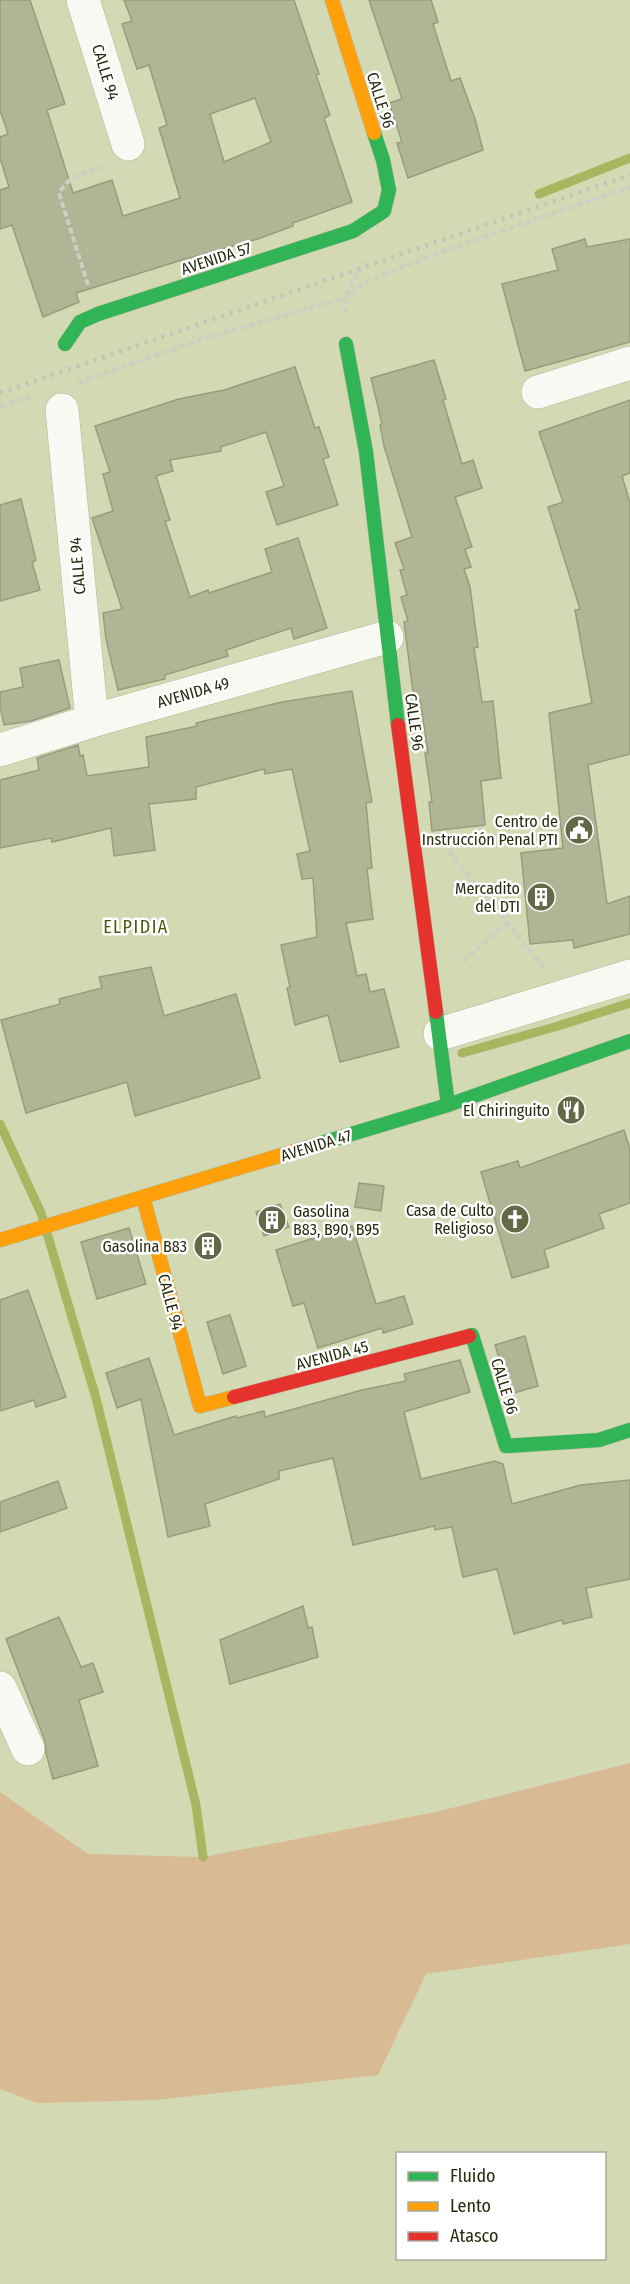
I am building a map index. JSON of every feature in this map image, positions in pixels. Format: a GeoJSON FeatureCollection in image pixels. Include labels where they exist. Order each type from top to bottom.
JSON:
{"type":"FeatureCollection","features":[{"type":"Feature","properties":{"kind":"street","name":"CALLE 94"},"geometry":{"type":"LineString","coordinates":[[83,0],[128,144]]}},
{"type":"Feature","properties":{"kind":"street","name":"CALLE 96"},"geometry":{"type":"LineString","coordinates":[[332,0],[383,160],[389,190],[384,211]]}},
{"type":"Feature","properties":{"kind":"street","name":"AVENIDA 57"},"geometry":{"type":"LineString","coordinates":[[65,344],[80,322],[98,314],[353,231],[384,211]]}},
{"type":"Feature","properties":{"kind":"street","name":"CALLE 96"},"geometry":{"type":"LineString","coordinates":[[346,344],[366,452],[387,637],[448,1105]]}},
{"type":"Feature","properties":{"kind":"street"},"geometry":{"type":"LineString","coordinates":[[538,392],[630,363]]}},
{"type":"Feature","properties":{"kind":"street","name":"CALLE 94"},"geometry":{"type":"LineString","coordinates":[[70,397],[92,721]]}},
{"type":"Feature","properties":{"kind":"street","name":"AVENIDA 49"},"geometry":{"type":"LineString","coordinates":[[0,750],[92,721],[387,637]]}},
{"type":"Feature","properties":{"kind":"street"},"geometry":{"type":"LineString","coordinates":[[440,1034],[630,976]]}},
{"type":"Feature","properties":{"kind":"street","name":"AVENIDA 47"},"geometry":{"type":"LineString","coordinates":[[0,1240],[448,1105],[630,1041]]}},
{"type":"Feature","properties":{"kind":"street","name":"CALLE 94"},"geometry":{"type":"LineString","coordinates":[[143,1197],[200,1406]]}},
{"type":"Feature","properties":{"kind":"street","name":"CALLE 96"},"geometry":{"type":"LineString","coordinates":[[472,1335],[506,1446],[599,1440],[630,1430]]}},
{"type":"Feature","properties":{"kind":"street","name":"AVENIDA 45"},"geometry":{"type":"LineString","coordinates":[[200,1406],[472,1335]]}},
{"type":"Feature","properties":{"kind":"street"},"geometry":{"type":"LineString","coordinates":[[0,1688],[28,1749]]}},
{"type":"Feature","properties":{"kind":"path"},"geometry":{"type":"LineString","coordinates":[[98,314],[59,193],[66,181],[83,173],[106,167],[124,154],[128,144]]}},
{"type":"Feature","properties":{"kind":"path"},"geometry":{"type":"LineString","coordinates":[[70,397],[199,340],[345,298],[365,282],[428,257],[630,187]]}},
{"type":"Feature","properties":{"kind":"path"},"geometry":{"type":"LineString","coordinates":[[346,344],[345,298],[366,258]]}},
{"type":"Feature","properties":{"kind":"path"},"geometry":{"type":"LineString","coordinates":[[415,839],[437,835],[566,995]]}},
{"type":"Feature","properties":{"kind":"path"},"geometry":{"type":"LineString","coordinates":[[481,890],[523,884]]}},
{"type":"Feature","properties":{"kind":"path"},"geometry":{"type":"LineString","coordinates":[[435,997],[454,970],[507,922]]}},
{"type":"Feature","properties":{"kind":"shaded area"},"geometry":{"type":"Polygon","coordinates":[[[630,1763],[630,1944],[426,1974],[378,2075],[156,2100],[37,2103],[0,2089],[0,1792],[88,1854],[203,1857],[436,1812],[630,1763]]]}},
{"type":"Feature","properties":{"kind":"building"},"geometry":{"type":"Polygon","coordinates":[[[0,0],[30,0],[65,104],[47,110],[73,193],[112,180],[123,216],[180,198],[159,128],[167,125],[149,65],[137,69],[122,24],[132,21],[124,0],[294,0],[330,115],[324,118],[352,202],[293,223],[293,226],[258,239],[76,293],[79,302],[43,317],[12,225],[0,229],[0,190],[9,187],[0,158],[0,137],[8,134],[0,110],[0,0]],[[255,98],[210,114],[224,162],[271,142],[255,98]]]}},
{"type":"Feature","properties":{"kind":"building"},"geometry":{"type":"Polygon","coordinates":[[[369,0],[431,0],[438,22],[433,24],[451,81],[460,78],[475,119],[483,150],[408,178],[397,143],[402,142],[389,103],[402,99],[369,0]]]}},
{"type":"Feature","properties":{"kind":"building"},"geometry":{"type":"Polygon","coordinates":[[[585,239],[587,247],[630,239],[630,342],[525,371],[502,284],[558,270],[552,249],[585,239]]]}},
{"type":"Feature","properties":{"kind":"building"},"geometry":{"type":"Polygon","coordinates":[[[434,360],[462,464],[473,460],[482,488],[455,497],[472,547],[465,549],[471,567],[464,569],[470,587],[478,647],[474,648],[482,702],[493,701],[501,778],[481,781],[485,825],[432,831],[429,802],[432,802],[425,753],[428,753],[420,699],[414,700],[404,622],[408,621],[401,597],[407,595],[400,570],[404,569],[395,543],[412,537],[384,446],[380,425],[382,424],[371,378],[434,360]]]}},
{"type":"Feature","properties":{"kind":"building"},"geometry":{"type":"Polygon","coordinates":[[[295,367],[315,428],[319,427],[329,457],[323,459],[338,505],[277,525],[266,492],[284,486],[266,432],[221,447],[221,451],[170,460],[173,471],[156,476],[170,520],[165,521],[190,597],[272,572],[265,549],[298,538],[327,628],[294,639],[291,628],[226,650],[228,656],[165,675],[165,679],[118,690],[106,639],[103,613],[122,609],[92,518],[113,511],[103,474],[110,472],[95,426],[179,399],[224,390],[295,367]]]}},
{"type":"Feature","properties":{"kind":"building"},"geometry":{"type":"Polygon","coordinates":[[[630,400],[630,473],[622,476],[630,503],[630,754],[588,765],[607,904],[630,896],[630,934],[574,948],[573,940],[530,944],[521,853],[563,848],[549,713],[592,703],[575,610],[580,609],[548,507],[563,502],[539,432],[630,400]]]}},
{"type":"Feature","properties":{"kind":"building"},"geometry":{"type":"Polygon","coordinates":[[[21,499],[36,560],[32,562],[40,590],[0,601],[0,505],[21,499]]]}},
{"type":"Feature","properties":{"kind":"building"},"geometry":{"type":"Polygon","coordinates":[[[59,660],[70,708],[31,721],[4,725],[0,692],[23,687],[20,668],[59,660]]]}},
{"type":"Feature","properties":{"kind":"building"},"geometry":{"type":"Polygon","coordinates":[[[352,691],[372,802],[366,803],[372,868],[367,869],[373,919],[346,923],[357,976],[366,974],[370,992],[384,989],[399,1047],[340,1062],[328,1015],[295,1025],[281,945],[317,937],[313,878],[302,879],[297,854],[310,851],[292,769],[265,774],[264,769],[196,787],[196,799],[149,804],[155,850],[114,856],[111,828],[52,842],[51,838],[0,848],[0,780],[39,770],[37,758],[78,745],[80,756],[83,755],[87,776],[149,767],[146,737],[197,726],[196,723],[282,702],[352,691]]]}},
{"type":"Feature","properties":{"kind":"building"},"geometry":{"type":"Polygon","coordinates":[[[151,967],[164,1016],[236,994],[260,1078],[135,1116],[127,1082],[26,1113],[1,1020],[60,1004],[59,999],[102,988],[99,977],[151,967]]]}},
{"type":"Feature","properties":{"kind":"building"},"geometry":{"type":"Polygon","coordinates":[[[624,1130],[630,1149],[630,1203],[599,1214],[604,1228],[544,1250],[549,1267],[512,1278],[481,1172],[518,1161],[520,1168],[624,1130]]]}},
{"type":"Feature","properties":{"kind":"building"},"geometry":{"type":"Polygon","coordinates":[[[359,1183],[384,1186],[381,1211],[355,1207],[359,1183]]]}},
{"type":"Feature","properties":{"kind":"building","name":"Gasolina B83, B90, B95"},"geometry":{"type":"Polygon","coordinates":[[[280,1204],[289,1227],[264,1236],[256,1212],[280,1204]]]}},
{"type":"Feature","properties":{"kind":"building"},"geometry":{"type":"Polygon","coordinates":[[[352,1226],[376,1304],[404,1296],[413,1324],[383,1333],[382,1328],[318,1348],[304,1303],[293,1306],[276,1250],[352,1226]]]}},
{"type":"Feature","properties":{"kind":"building"},"geometry":{"type":"Polygon","coordinates":[[[129,1228],[146,1284],[97,1299],[81,1242],[129,1228]]]}},
{"type":"Feature","properties":{"kind":"building"},"geometry":{"type":"Polygon","coordinates":[[[28,1290],[66,1397],[36,1407],[34,1400],[0,1411],[0,1300],[28,1290]]]}},
{"type":"Feature","properties":{"kind":"building"},"geometry":{"type":"Polygon","coordinates":[[[230,1315],[246,1366],[223,1374],[207,1322],[230,1315]]]}},
{"type":"Feature","properties":{"kind":"building"},"geometry":{"type":"Polygon","coordinates":[[[525,1336],[538,1386],[510,1394],[495,1345],[525,1336]]]}},
{"type":"Feature","properties":{"kind":"building"},"geometry":{"type":"Polygon","coordinates":[[[149,1358],[174,1435],[236,1416],[237,1418],[264,1411],[265,1417],[362,1390],[406,1381],[404,1374],[460,1360],[470,1392],[404,1412],[421,1479],[495,1461],[503,1464],[512,1504],[581,1485],[630,1480],[630,1579],[586,1588],[592,1617],[563,1624],[562,1620],[514,1634],[497,1569],[463,1577],[452,1527],[435,1530],[434,1526],[353,1545],[333,1458],[279,1471],[279,1479],[205,1504],[210,1526],[168,1537],[141,1399],[117,1408],[106,1373],[149,1358]]]}},
{"type":"Feature","properties":{"kind":"building"},"geometry":{"type":"Polygon","coordinates":[[[58,1481],[67,1508],[0,1532],[0,1502],[58,1481]]]}},
{"type":"Feature","properties":{"kind":"building"},"geometry":{"type":"Polygon","coordinates":[[[303,1606],[308,1628],[312,1627],[318,1657],[230,1684],[220,1640],[303,1606]]]}},
{"type":"Feature","properties":{"kind":"building"},"geometry":{"type":"Polygon","coordinates":[[[59,1617],[81,1667],[93,1663],[103,1692],[79,1700],[98,1766],[53,1779],[45,1741],[6,1639],[59,1617]]]}},
{"type":"Feature","properties":{"kind":"waterway"},"geometry":{"type":"LineString","coordinates":[[539,194],[630,158]]}},
{"type":"Feature","properties":{"kind":"waterway"},"geometry":{"type":"LineString","coordinates":[[462,1053],[630,1003]]}},
{"type":"Feature","properties":{"kind":"waterway"},"geometry":{"type":"LineString","coordinates":[[0,1124],[41,1213],[96,1398],[196,1805],[203,1857]]}},
{"type":"Feature","properties":{"kind":"railway"},"geometry":{"type":"LineString","coordinates":[[0,393],[630,175]]}},
{"type":"Feature","properties":{"kind":"traffic: fast"},"geometry":{"type":"LineString","coordinates":[[65,344],[80,322],[98,314],[353,231],[384,211],[389,190],[383,160],[374,133]]}},
{"type":"Feature","properties":{"kind":"traffic: fast"},"geometry":{"type":"LineString","coordinates":[[346,344],[366,452],[398,725]]}},
{"type":"Feature","properties":{"kind":"traffic: fast"},"geometry":{"type":"LineString","coordinates":[[436,1012],[448,1105]]}},
{"type":"Feature","properties":{"kind":"traffic: fast"},"geometry":{"type":"LineString","coordinates":[[305,1148],[448,1105],[630,1041]]}},
{"type":"Feature","properties":{"kind":"traffic: fast"},"geometry":{"type":"LineString","coordinates":[[469,1336],[472,1335],[506,1446],[599,1440],[630,1430]]}},
{"type":"Feature","properties":{"kind":"traffic: slow"},"geometry":{"type":"LineString","coordinates":[[332,0],[374,133]]}},
{"type":"Feature","properties":{"kind":"traffic: slow"},"geometry":{"type":"LineString","coordinates":[[0,1240],[305,1148]]}},
{"type":"Feature","properties":{"kind":"traffic: slow"},"geometry":{"type":"LineString","coordinates":[[143,1197],[200,1406],[234,1397]]}},
{"type":"Feature","properties":{"kind":"traffic: jam"},"geometry":{"type":"LineString","coordinates":[[398,725],[436,1012]]}},
{"type":"Feature","properties":{"kind":"traffic: jam"},"geometry":{"type":"LineString","coordinates":[[234,1397],[469,1336]]}},
{"type":"Feature","properties":{"kind":"place","name":"Centro de Instrucción Penal PTI"},"geometry":{"type":"Point","coordinates":[579,830]}},
{"type":"Feature","properties":{"kind":"place","name":"Mercadito del DTI"},"geometry":{"type":"Point","coordinates":[541,897]}},
{"type":"Feature","properties":{"kind":"place","name":"El Chiringuito"},"geometry":{"type":"Point","coordinates":[571,1110]}},
{"type":"Feature","properties":{"kind":"place","name":"Casa de Culto Religioso"},"geometry":{"type":"Point","coordinates":[515,1219]}},
{"type":"Feature","properties":{"kind":"place","name":"Gasolina B83, B90, B95"},"geometry":{"type":"Point","coordinates":[272,1220]}},
{"type":"Feature","properties":{"kind":"place","name":"Gasolina B83"},"geometry":{"type":"Point","coordinates":[208,1246]}},
{"type":"Feature","properties":{"kind":"district","name":"ELPIDIA"},"geometry":{"type":"Point","coordinates":[136,927]}}]}
